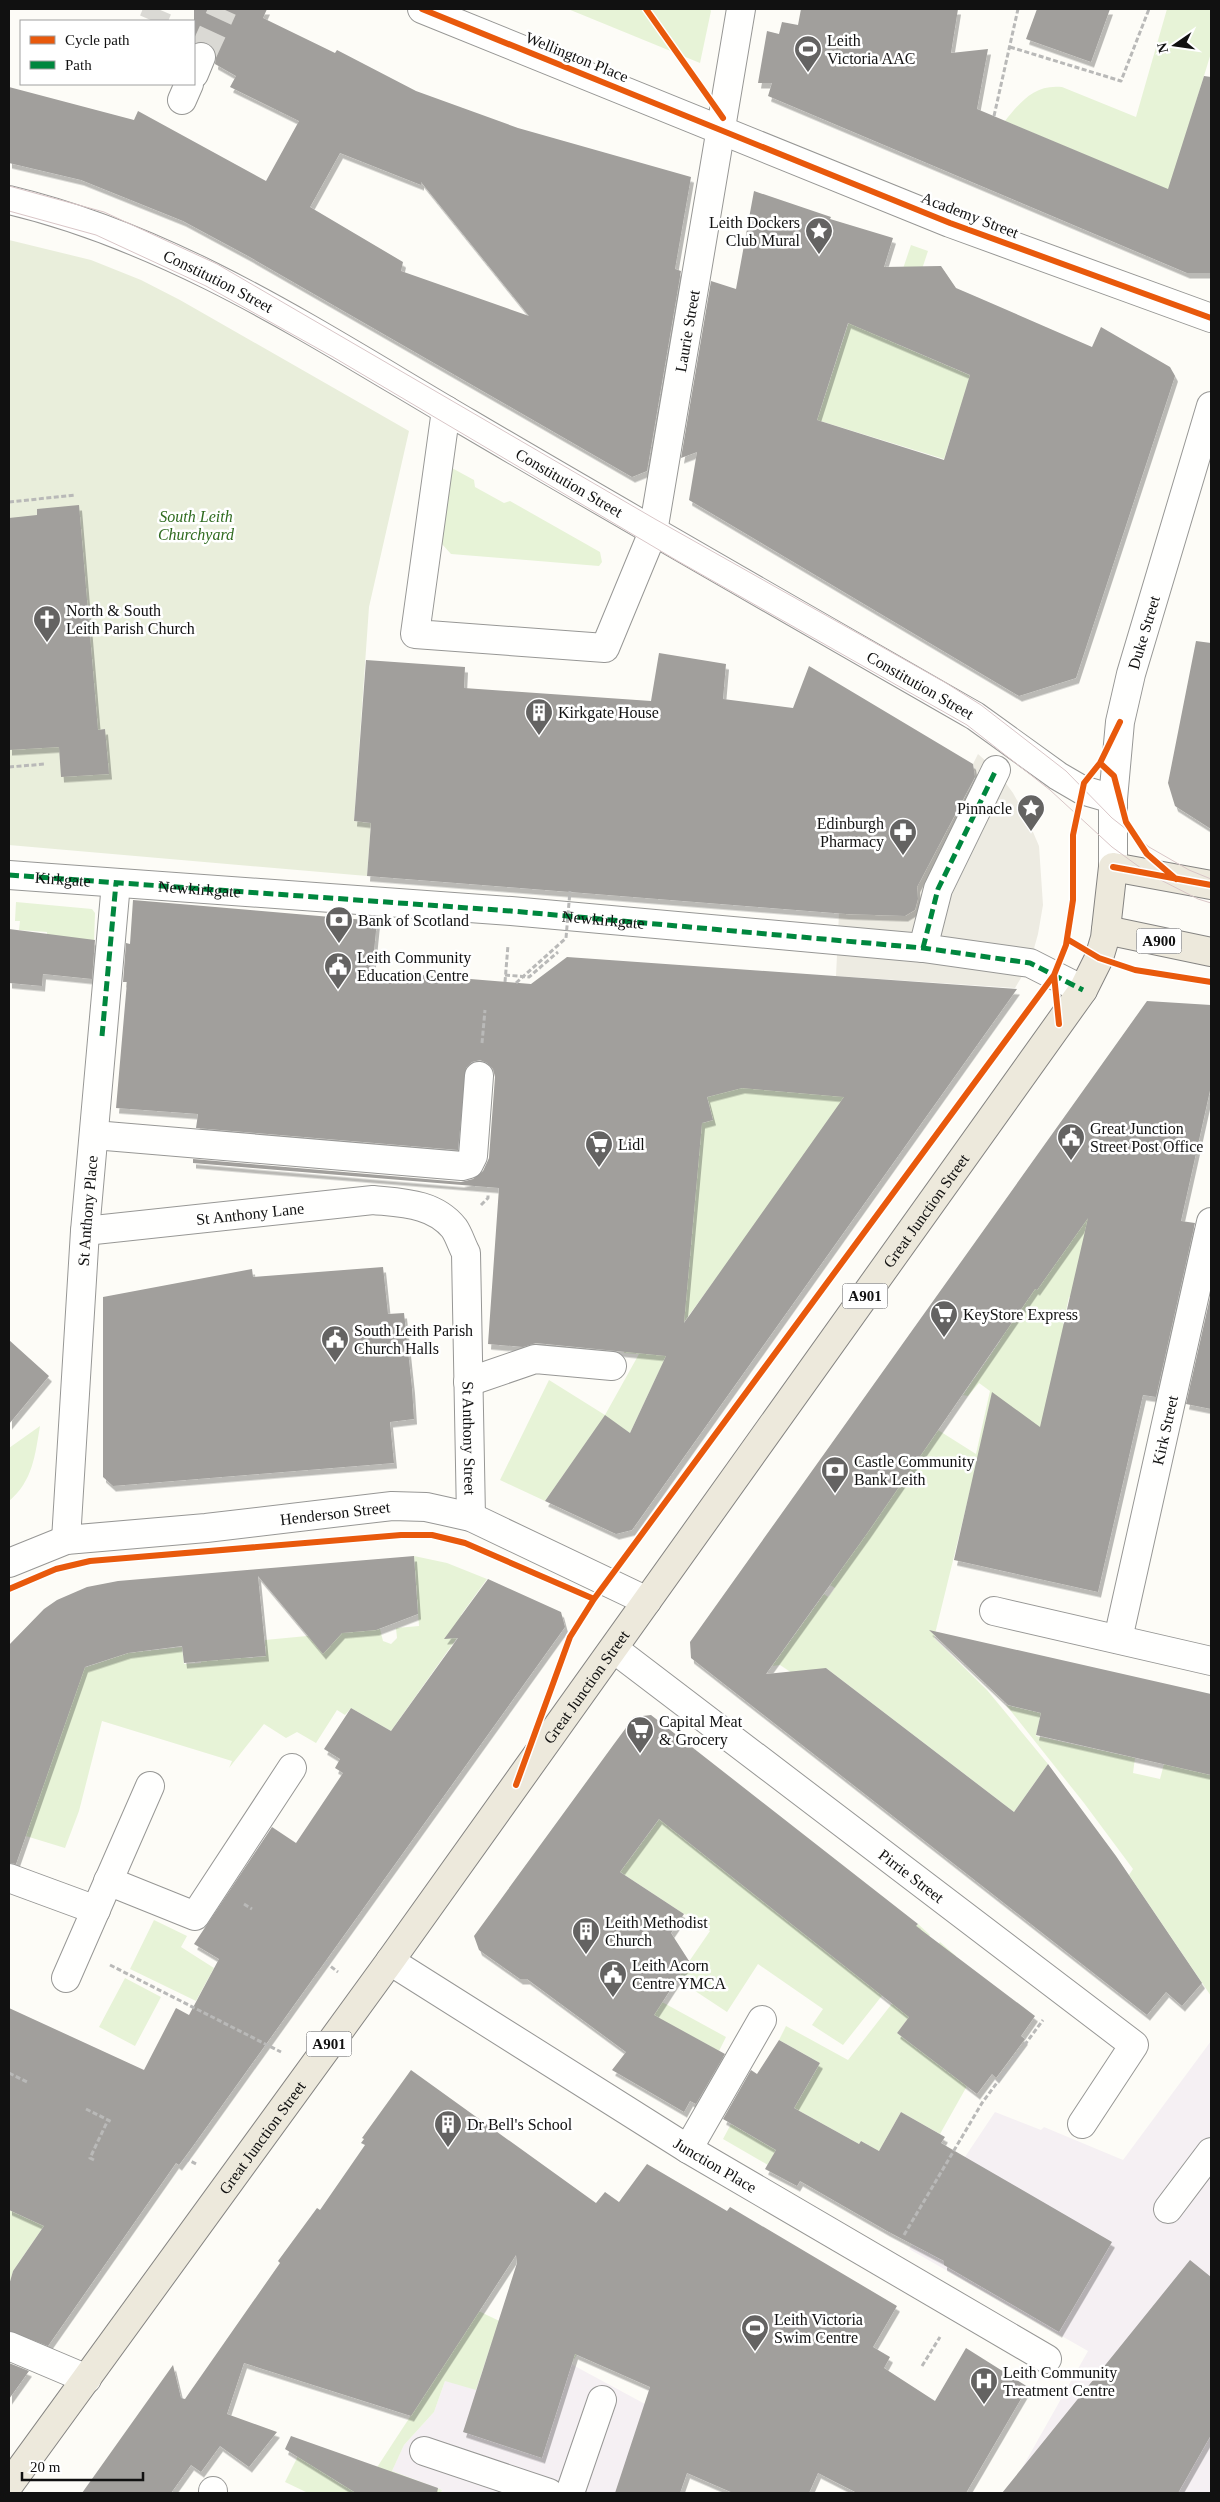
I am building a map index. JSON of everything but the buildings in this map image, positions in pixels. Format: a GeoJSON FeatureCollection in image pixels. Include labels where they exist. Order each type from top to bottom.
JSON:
{"type":"FeatureCollection","features":[{"type":"Feature","properties":{"kind":"main road"},"geometry":{"type":"LineString","coordinates":[[1113,867],[1211,885]]}},
{"type":"Feature","properties":{"kind":"main road","name":"Great Junction Street"},"geometry":{"type":"LineString","coordinates":[[9,2485],[390,1961],[1083,990],[1099,958],[1106,930],[1113,867]]}},
{"type":"Feature","properties":{"kind":"main road","name":"A900"},"geometry":{"type":"LineString","coordinates":[[1106,930],[1211,952]]}},
{"type":"Feature","properties":{"kind":"street","name":"Wellington Place"},"geometry":{"type":"LineString","coordinates":[[422,9],[721,130]]}},
{"type":"Feature","properties":{"kind":"street","name":"Laurie Street"},"geometry":{"type":"LineString","coordinates":[[446,410],[415,634],[605,648],[653,532],[741,9]]}},
{"type":"Feature","properties":{"kind":"street","name":"Academy Street"},"geometry":{"type":"LineString","coordinates":[[721,130],[950,223],[1211,318]]}},
{"type":"Feature","properties":{"kind":"street","name":"Constitution Street"},"geometry":{"type":"LineString","coordinates":[[9,200],[101,226],[178,259],[258,299],[653,532],[975,716],[1020,749],[1082,790],[1113,800]]}},
{"type":"Feature","properties":{"kind":"street","name":"Duke Street"},"geometry":{"type":"LineString","coordinates":[[1113,867],[1113,800],[1120,722],[1128,684],[1211,406]]}},
{"type":"Feature","properties":{"kind":"street"},"geometry":{"type":"LineString","coordinates":[[923,948],[938,889],[996,770]]}},
{"type":"Feature","properties":{"kind":"street","name":"Kirkgate"},"geometry":{"type":"LineString","coordinates":[[9,875],[116,883]]}},
{"type":"Feature","properties":{"kind":"street","name":"Newkirkgate"},"geometry":{"type":"LineString","coordinates":[[116,883],[596,918],[923,948],[1030,963],[1083,990]]}},
{"type":"Feature","properties":{"kind":"street","name":"St Anthony Place"},"geometry":{"type":"LineString","coordinates":[[66,1540],[85,1231],[116,883]]}},
{"type":"Feature","properties":{"kind":"street"},"geometry":{"type":"LineString","coordinates":[[94,1135],[462,1166],[469,1164],[473,1156],[480,1076]]}},
{"type":"Feature","properties":{"kind":"street","name":"St Anthony Lane"},"geometry":{"type":"LineString","coordinates":[[85,1231],[374,1200],[415,1204]]}},
{"type":"Feature","properties":{"kind":"street","name":"St Anthony Street"},"geometry":{"type":"LineString","coordinates":[[415,1204],[438,1213],[454,1229],[466,1254],[472,1516]]}},
{"type":"Feature","properties":{"kind":"street","name":"Kirk Street"},"geometry":{"type":"LineString","coordinates":[[1118,1639],[1211,1222]]}},
{"type":"Feature","properties":{"kind":"street"},"geometry":{"type":"LineString","coordinates":[[468,1382],[535,1359],[612,1366]]}},
{"type":"Feature","properties":{"kind":"street","name":"Henderson Street"},"geometry":{"type":"LineString","coordinates":[[9,1563],[66,1540],[206,1528],[392,1506],[426,1507],[472,1516],[647,1601]]}},
{"type":"Feature","properties":{"kind":"street"},"geometry":{"type":"LineString","coordinates":[[994,1611],[1211,1661]]}},
{"type":"Feature","properties":{"kind":"street","name":"Pirrie Street"},"geometry":{"type":"LineString","coordinates":[[614,1649],[1134,2045],[1082,2124]]}},
{"type":"Feature","properties":{"kind":"street"},"geometry":{"type":"LineString","coordinates":[[108,1881],[195,1916],[292,1768]]}},
{"type":"Feature","properties":{"kind":"street"},"geometry":{"type":"LineString","coordinates":[[66,1978],[150,1786]]}},
{"type":"Feature","properties":{"kind":"street"},"geometry":{"type":"LineString","coordinates":[[9,1878],[96,1910]]}},
{"type":"Feature","properties":{"kind":"street","name":"Junction Place"},"geometry":{"type":"LineString","coordinates":[[390,1961],[688,2149],[1047,2359]]}},
{"type":"Feature","properties":{"kind":"street"},"geometry":{"type":"LineString","coordinates":[[688,2149],[762,2020]]}},
{"type":"Feature","properties":{"kind":"street"},"geometry":{"type":"LineString","coordinates":[[1168,2209],[1209,2159]]}},
{"type":"Feature","properties":{"kind":"street"},"geometry":{"type":"LineString","coordinates":[[9,2346],[87,2379]]}},
{"type":"Feature","properties":{"kind":"street"},"geometry":{"type":"LineString","coordinates":[[570,2493],[602,2400]]}},
{"type":"Feature","properties":{"kind":"street"},"geometry":{"type":"LineString","coordinates":[[424,2451],[549,2493]]}},
{"type":"Feature","properties":{"kind":"path"},"geometry":{"type":"LineString","coordinates":[[994,116],[1018,9]]}},
{"type":"Feature","properties":{"kind":"path"},"geometry":{"type":"LineString","coordinates":[[1010,47],[1121,82],[1149,9]]}},
{"type":"Feature","properties":{"kind":"path"},"geometry":{"type":"LineString","coordinates":[[9,502],[76,496]]}},
{"type":"Feature","properties":{"kind":"path"},"geometry":{"type":"LineString","coordinates":[[9,767],[45,764]]}},
{"type":"Feature","properties":{"kind":"path"},"geometry":{"type":"LineString","coordinates":[[516,982],[566,938],[570,892]]}},
{"type":"Feature","properties":{"kind":"path"},"geometry":{"type":"LineString","coordinates":[[505,975],[528,977],[596,918]]}},
{"type":"Feature","properties":{"kind":"path"},"geometry":{"type":"LineString","coordinates":[[78,1949],[312,2068]]}},
{"type":"Feature","properties":{"kind":"path"},"geometry":{"type":"LineString","coordinates":[[895,2269],[982,2103],[1064,1991]]}},
{"type":"Feature","properties":{"kind":"path"},"geometry":{"type":"LineString","coordinates":[[9,2073],[29,2083]]}},
{"type":"Feature","properties":{"kind":"path"},"geometry":{"type":"LineString","coordinates":[[86,2109],[110,2121],[90,2158],[94,2160]]}},
{"type":"Feature","properties":{"kind":"shaded area"},"geometry":{"type":"Polygon","coordinates":[[[978,754],[996,770],[1013,793],[1027,818],[1039,846],[1043,905],[1030,963],[1015,988],[836,976],[839,913],[905,916],[915,910],[918,899],[916,888],[975,778],[973,764],[978,754]]]}},
{"type":"Feature","properties":{"kind":"shaded area"},"geometry":{"type":"Polygon","coordinates":[[[1211,2041],[1211,2493],[1008,2493],[1088,2351],[909,2249],[995,2112],[1041,2130],[1044,2127],[1123,2160],[1211,2041]]]}},
{"type":"Feature","properties":{"kind":"shaded area"},"geometry":{"type":"Polygon","coordinates":[[[493,2339],[571,2364],[645,2404],[703,2424],[680,2493],[441,2493],[442,2490],[392,2471],[404,2445],[434,2412],[445,2381],[493,2339]]]}},
{"type":"Feature","properties":{"kind":"green space"},"geometry":{"type":"Polygon","coordinates":[[[568,9],[710,9],[711,11],[700,63],[568,9]]]}},
{"type":"Feature","properties":{"kind":"green space"},"geometry":{"type":"Polygon","coordinates":[[[1167,9],[1211,9],[1211,53],[1169,190],[1005,121],[1029,95],[1044,88],[1052,87],[1062,87],[1136,117],[1167,9]]]}},
{"type":"Feature","properties":{"kind":"green space","name":"South Leith Churchyard"},"geometry":{"type":"Polygon","coordinates":[[[9,240],[91,260],[141,280],[180,300],[409,431],[369,607],[354,821],[371,823],[367,876],[9,845],[9,240]]]}},
{"type":"Feature","properties":{"kind":"green space"},"geometry":{"type":"Polygon","coordinates":[[[911,245],[928,251],[897,344],[1150,452],[956,421],[944,459],[817,420],[857,297],[890,307],[911,245]]]}},
{"type":"Feature","properties":{"kind":"green space"},"geometry":{"type":"Polygon","coordinates":[[[450,467],[474,480],[475,487],[504,503],[510,501],[600,552],[602,562],[599,566],[451,554],[441,543],[450,467]]]}},
{"type":"Feature","properties":{"kind":"green space"},"geometry":{"type":"Polygon","coordinates":[[[16,902],[92,909],[95,913],[94,942],[47,937],[47,932],[19,930],[20,921],[15,921],[16,902]]]}},
{"type":"Feature","properties":{"kind":"green space"},"geometry":{"type":"Polygon","coordinates":[[[888,1043],[679,1329],[630,1433],[605,1416],[545,1501],[500,1480],[549,1380],[605,1415],[639,1354],[624,1353],[627,1320],[692,1126],[713,1120],[707,1097],[888,1043]]]}},
{"type":"Feature","properties":{"kind":"green space"},"geometry":{"type":"Polygon","coordinates":[[[1138,1141],[1083,1300],[1069,1297],[1063,1324],[1078,1327],[1055,1423],[971,1487],[934,1638],[987,1690],[1048,1764],[1014,1812],[826,1668],[807,1683],[780,1665],[772,1666],[824,1594],[828,1597],[835,1588],[830,1585],[938,1430],[976,1454],[990,1391],[979,1383],[968,1396],[963,1395],[1000,1341],[1003,1328],[1138,1141]]]}},
{"type":"Feature","properties":{"kind":"green space"},"geometry":{"type":"Polygon","coordinates":[[[40,1426],[32,1467],[23,1485],[9,1501],[9,1448],[40,1426]]]}},
{"type":"Feature","properties":{"kind":"green space"},"geometry":{"type":"Polygon","coordinates":[[[414,1556],[447,1563],[487,1579],[461,1615],[469,1621],[391,1731],[351,1708],[345,1715],[337,1710],[316,1743],[297,1732],[286,1738],[264,1724],[229,1768],[232,1761],[102,1721],[79,1811],[65,1848],[16,1833],[72,1672],[128,1653],[182,1647],[184,1664],[201,1663],[200,1646],[249,1658],[266,1656],[265,1640],[380,1629],[383,1641],[391,1644],[397,1638],[396,1628],[419,1626],[414,1556]]]}},
{"type":"Feature","properties":{"kind":"green space"},"geometry":{"type":"Polygon","coordinates":[[[1006,1705],[1041,1713],[1036,1736],[1135,1758],[1133,1773],[1160,1779],[1164,1764],[1211,1775],[1211,1996],[1129,1875],[1133,1869],[1084,1803],[1006,1705]]]}},
{"type":"Feature","properties":{"kind":"green space"},"geometry":{"type":"Polygon","coordinates":[[[666,1810],[678,1822],[678,1834],[869,1985],[918,1924],[930,1935],[843,2045],[812,2025],[823,2009],[758,1964],[727,2012],[677,1979],[710,1931],[695,1921],[694,1917],[684,1914],[620,1872],[666,1810]]]}},
{"type":"Feature","properties":{"kind":"green space"},"geometry":{"type":"Polygon","coordinates":[[[154,1920],[187,1936],[181,1947],[214,1968],[196,2001],[130,1969],[154,1920]]]}},
{"type":"Feature","properties":{"kind":"green space"},"geometry":{"type":"Polygon","coordinates":[[[940,1942],[956,1956],[897,2033],[967,2086],[940,2134],[901,2112],[879,2151],[861,2141],[859,2144],[794,2108],[820,2063],[779,2040],[786,2026],[848,2060],[940,1942]]]}},
{"type":"Feature","properties":{"kind":"green space"},"geometry":{"type":"Polygon","coordinates":[[[125,1978],[161,1997],[135,2046],[99,2027],[125,1978]]]}},
{"type":"Feature","properties":{"kind":"green space"},"geometry":{"type":"Polygon","coordinates":[[[662,2002],[726,2037],[719,2051],[653,2015],[662,2002]]]}},
{"type":"Feature","properties":{"kind":"green space"},"geometry":{"type":"Polygon","coordinates":[[[731,2124],[776,2150],[768,2165],[723,2139],[731,2124]]]}},
{"type":"Feature","properties":{"kind":"green space"},"geometry":{"type":"Polygon","coordinates":[[[9,2210],[44,2226],[13,2271],[9,2285],[9,2210]]]}},
{"type":"Feature","properties":{"kind":"green space"},"geometry":{"type":"Polygon","coordinates":[[[470,2307],[533,2337],[583,2345],[571,2364],[493,2339],[476,2390],[445,2381],[434,2412],[404,2445],[392,2471],[442,2490],[441,2493],[379,2493],[383,2475],[374,2472],[438,2374],[470,2307]]]}},
{"type":"Feature","properties":{"kind":"green space"},"geometry":{"type":"Polygon","coordinates":[[[298,2456],[341,2484],[362,2491],[362,2493],[308,2493],[285,2482],[298,2456]]]}},
{"type":"Feature","properties":{"kind":"tunnel"},"geometry":{"type":"LineString","coordinates":[[153,20],[158,9]]}},
{"type":"Feature","properties":{"kind":"tunnel"},"geometry":{"type":"LineString","coordinates":[[201,57],[223,9]]}},
{"type":"Feature","properties":{"kind":"tram line"},"geometry":{"type":"LineString","coordinates":[[9,186],[104,212],[217,264],[655,519],[946,683],[981,705],[1066,771],[1112,818],[1149,847],[1189,870],[1211,879]]}},
{"type":"Feature","properties":{"kind":"tram line"},"geometry":{"type":"LineString","coordinates":[[9,211],[96,235],[206,286],[333,357],[676,560],[967,725],[1050,790],[1112,847],[1149,874],[1198,899],[1211,903]]}},
{"type":"Feature","properties":{"kind":"marked path"},"geometry":{"type":"LineString","coordinates":[[923,948],[938,889],[996,770]]}},
{"type":"Feature","properties":{"kind":"marked path"},"geometry":{"type":"LineString","coordinates":[[9,875],[511,911],[923,948],[1030,963],[1083,990]]}},
{"type":"Feature","properties":{"kind":"marked path"},"geometry":{"type":"LineString","coordinates":[[102,1036],[116,883]]}},
{"type":"Feature","properties":{"kind":"cycle path"},"geometry":{"type":"LineString","coordinates":[[422,9],[950,223],[1211,318]]}},
{"type":"Feature","properties":{"kind":"cycle path"},"geometry":{"type":"LineString","coordinates":[[646,9],[723,118]]}},
{"type":"Feature","properties":{"kind":"cycle path"},"geometry":{"type":"LineString","coordinates":[[1059,1024],[1054,975],[1066,945],[1073,900],[1073,835],[1084,783],[1100,763],[1120,722]]}},
{"type":"Feature","properties":{"kind":"cycle path"},"geometry":{"type":"LineString","coordinates":[[1100,763],[1114,776],[1126,822],[1147,854],[1176,879]]}},
{"type":"Feature","properties":{"kind":"cycle path"},"geometry":{"type":"LineString","coordinates":[[1113,867],[1211,885]]}},
{"type":"Feature","properties":{"kind":"cycle path"},"geometry":{"type":"LineString","coordinates":[[1067,939],[1099,958],[1135,970],[1211,982]]}},
{"type":"Feature","properties":{"kind":"cycle path"},"geometry":{"type":"LineString","coordinates":[[516,1785],[570,1637],[594,1599],[1054,975]]}},
{"type":"Feature","properties":{"kind":"cycle path"},"geometry":{"type":"LineString","coordinates":[[9,1589],[56,1569],[90,1561],[401,1535],[432,1535],[465,1543],[594,1599]]}},
{"type":"Feature","properties":{"kind":"place","name":"Leith Victoria AAC"},"geometry":{"type":"Point","coordinates":[808,73]}},
{"type":"Feature","properties":{"kind":"place","name":"Leith Dockers Club Mural"},"geometry":{"type":"Point","coordinates":[819,255]}},
{"type":"Feature","properties":{"kind":"place","name":"North & South Leith Parish Church"},"geometry":{"type":"Point","coordinates":[47,643]}},
{"type":"Feature","properties":{"kind":"place","name":"Kirkgate House"},"geometry":{"type":"Point","coordinates":[539,736]}},
{"type":"Feature","properties":{"kind":"place","name":"Pinnacle"},"geometry":{"type":"Point","coordinates":[1031,832]}},
{"type":"Feature","properties":{"kind":"place","name":"Edinburgh Pharmacy"},"geometry":{"type":"Point","coordinates":[903,856]}},
{"type":"Feature","properties":{"kind":"place","name":"Bank of Scotland"},"geometry":{"type":"Point","coordinates":[339,944]}},
{"type":"Feature","properties":{"kind":"place","name":"Leith Community Education Centre"},"geometry":{"type":"Point","coordinates":[338,990]}},
{"type":"Feature","properties":{"kind":"place","name":"Great Junction Street Post Office"},"geometry":{"type":"Point","coordinates":[1071,1161]}},
{"type":"Feature","properties":{"kind":"place","name":"Lidl"},"geometry":{"type":"Point","coordinates":[599,1168]}},
{"type":"Feature","properties":{"kind":"place","name":"KeyStore Express"},"geometry":{"type":"Point","coordinates":[944,1338]}},
{"type":"Feature","properties":{"kind":"place","name":"South Leith Parish Church Halls"},"geometry":{"type":"Point","coordinates":[335,1363]}},
{"type":"Feature","properties":{"kind":"place","name":"Castle Community Bank Leith"},"geometry":{"type":"Point","coordinates":[835,1494]}},
{"type":"Feature","properties":{"kind":"place","name":"Capital Meat & Grocery"},"geometry":{"type":"Point","coordinates":[640,1754]}},
{"type":"Feature","properties":{"kind":"place","name":"Leith Methodist Church"},"geometry":{"type":"Point","coordinates":[586,1955]}},
{"type":"Feature","properties":{"kind":"place","name":"Leith Acorn Centre YMCA"},"geometry":{"type":"Point","coordinates":[613,1998]}},
{"type":"Feature","properties":{"kind":"place","name":"Dr Bell's School"},"geometry":{"type":"Point","coordinates":[448,2148]}},
{"type":"Feature","properties":{"kind":"place","name":"Leith Victoria Swim Centre"},"geometry":{"type":"Point","coordinates":[755,2352]}},
{"type":"Feature","properties":{"kind":"place","name":"Leith Community Treatment Centre"},"geometry":{"type":"Point","coordinates":[984,2405]}}]}
